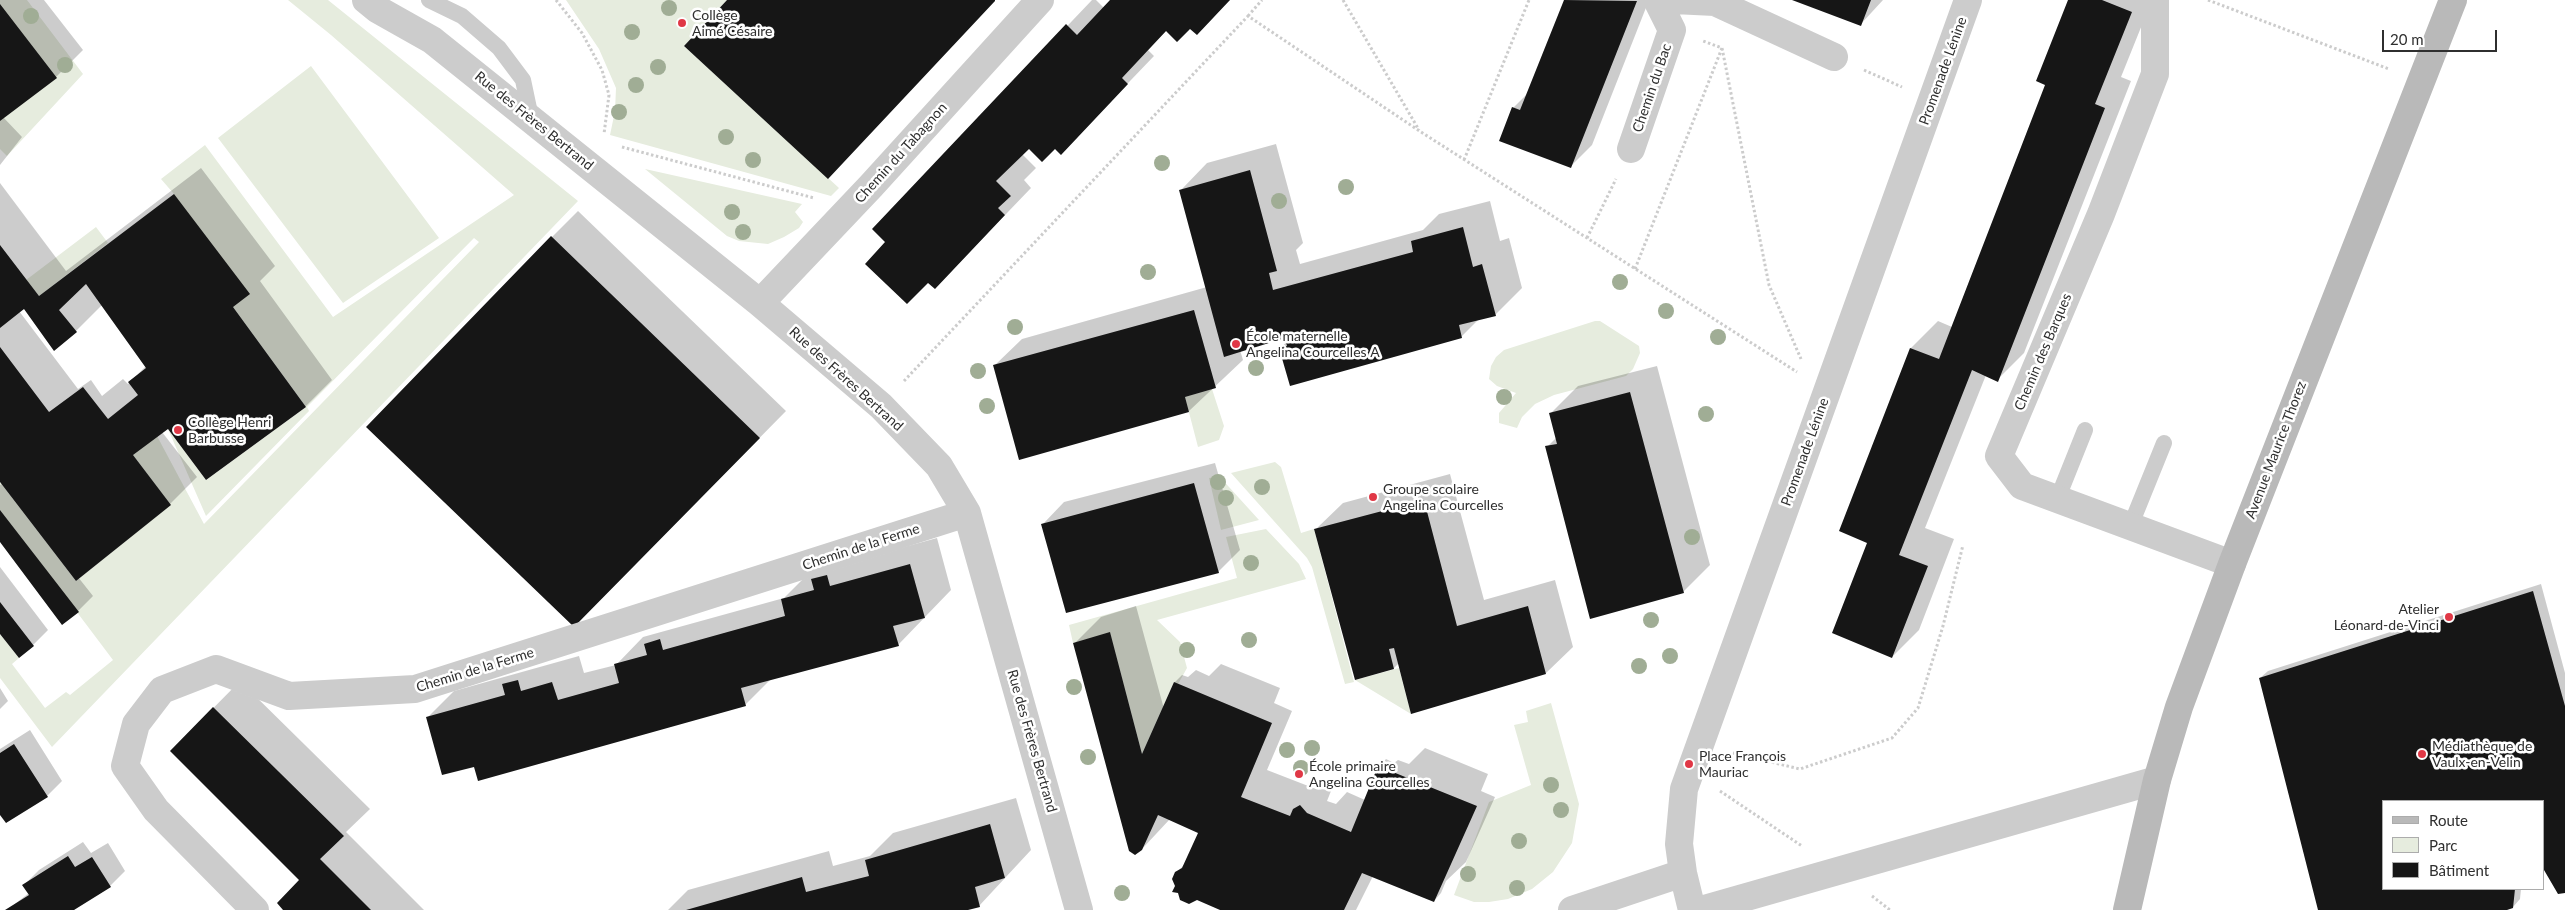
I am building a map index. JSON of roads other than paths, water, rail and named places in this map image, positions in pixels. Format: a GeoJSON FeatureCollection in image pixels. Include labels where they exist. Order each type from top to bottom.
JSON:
{"type":"FeatureCollection","features":[{"type":"Feature","properties":{"kind":"street","name":"Rue des Frères Bertrand"},"geometry":{"type":"LineString","coordinates":[[366,0],[432,40],[760,303],[881,406],[939,466],[967,513],[1079,910]]}},
{"type":"Feature","properties":{"kind":"street","name":"Rue des Frères Bertrand"},"geometry":{"type":"LineString","coordinates":[[400,0],[432,40]]}},
{"type":"Feature","properties":{"kind":"street","name":"Chemin du Tabagnon"},"geometry":{"type":"LineString","coordinates":[[760,303],[872,186],[1040,0]]}},
{"type":"Feature","properties":{"kind":"street","name":"Chemin du Bac"},"geometry":{"type":"LineString","coordinates":[[1631,149],[1672,30],[1657,0]]}},
{"type":"Feature","properties":{"kind":"street"},"geometry":{"type":"LineString","coordinates":[[1674,0],[1714,2],[1834,57]]}},
{"type":"Feature","properties":{"kind":"street","name":"Promenade Lénine"},"geometry":{"type":"LineString","coordinates":[[1692,910],[1683,873],[1679,844],[1684,788],[1700,745],[1819,385],[1932,100],[1968,0]]}},
{"type":"Feature","properties":{"kind":"street","name":"Chemin des Barques"},"geometry":{"type":"LineString","coordinates":[[2155,0],[2155,74],[2102,214],[1999,456],[2022,486],[2232,564]]}},
{"type":"Feature","properties":{"kind":"street","name":"Avenue Maurice Thorez"},"geometry":{"type":"LineString","coordinates":[[2127,910],[2157,780],[2179,707],[2232,564],[2453,0]]}},
{"type":"Feature","properties":{"kind":"street","name":"Chemin de la Ferme"},"geometry":{"type":"LineString","coordinates":[[255,910],[156,810],[125,766],[136,724],[162,690],[216,669],[289,696],[415,689],[967,513]]}},
{"type":"Feature","properties":{"kind":"street"},"geometry":{"type":"LineString","coordinates":[[1701,910],[2157,780]]}},
{"type":"Feature","properties":{"kind":"street"},"geometry":{"type":"LineString","coordinates":[[1572,910],[1683,873]]}},
{"type":"Feature","properties":{"kind":"lane"},"geometry":{"type":"LineString","coordinates":[[429,0],[462,16],[499,48],[524,80],[531,118]]}},
{"type":"Feature","properties":{"kind":"lane"},"geometry":{"type":"LineString","coordinates":[[2057,500],[2085,430]]}},
{"type":"Feature","properties":{"kind":"lane"},"geometry":{"type":"LineString","coordinates":[[2130,527],[2164,443]]}},
{"type":"Feature","properties":{"kind":"place","name":"Collège Aimé Césaire"},"geometry":{"type":"Point","coordinates":[682,23]}},
{"type":"Feature","properties":{"kind":"place","name":"École maternelle Angelina Courcelles A"},"geometry":{"type":"Point","coordinates":[1236,344]}},
{"type":"Feature","properties":{"kind":"place","name":"Collège Henri Barbusse"},"geometry":{"type":"Point","coordinates":[178,430]}},
{"type":"Feature","properties":{"kind":"place","name":"Groupe scolaire Angelina Courcelles"},"geometry":{"type":"Point","coordinates":[1373,497]}},
{"type":"Feature","properties":{"kind":"place","name":"Atelier Léonard-de-Vinci"},"geometry":{"type":"Point","coordinates":[2449,617]}},
{"type":"Feature","properties":{"kind":"place","name":"Médiathèque de Vaulx-en-Velin"},"geometry":{"type":"Point","coordinates":[2422,754]}},
{"type":"Feature","properties":{"kind":"place","name":"Place François Mauriac"},"geometry":{"type":"Point","coordinates":[1689,764]}},
{"type":"Feature","properties":{"kind":"place","name":"École primaire Angelina Courcelles"},"geometry":{"type":"Point","coordinates":[1299,774]}}]}
